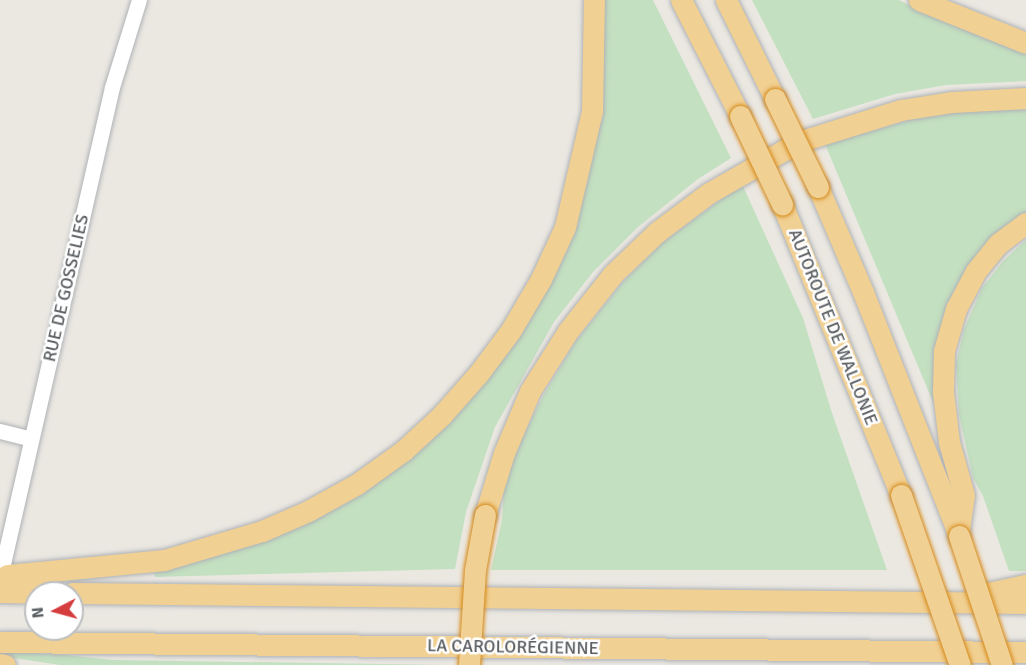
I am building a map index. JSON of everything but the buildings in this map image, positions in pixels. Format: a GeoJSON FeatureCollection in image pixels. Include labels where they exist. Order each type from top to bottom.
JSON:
{"type":"FeatureCollection","features":[{"type":"Feature","properties":{"kind":"highway"},"geometry":{"type":"LineString","coordinates":[[0,578],[8,575],[164,560],[262,531],[308,511],[357,484],[404,451],[441,416],[479,373],[511,330],[541,279],[565,227],[592,111],[595,51],[594,0]]}},
{"type":"Feature","properties":{"kind":"highway","name":"AUTOROUTE DE WALLONIE"},"geometry":{"type":"LineString","coordinates":[[681,0],[782,204],[901,495],[960,665]]}},
{"type":"Feature","properties":{"kind":"highway"},"geometry":{"type":"LineString","coordinates":[[726,0],[818,187],[954,495]]}},
{"type":"Feature","properties":{"kind":"highway"},"geometry":{"type":"LineString","coordinates":[[919,0],[1026,43]]}},
{"type":"Feature","properties":{"kind":"highway"},"geometry":{"type":"LineString","coordinates":[[469,665],[475,570],[485,515],[504,453],[530,390],[568,331],[613,274],[657,232],[709,192],[798,142],[901,110],[952,102],[1026,98]]}},
{"type":"Feature","properties":{"kind":"highway"},"geometry":{"type":"LineString","coordinates":[[1002,665],[958,536],[943,393],[944,351],[956,309],[976,271],[998,244],[1026,223]]}},
{"type":"Feature","properties":{"kind":"highway"},"geometry":{"type":"LineString","coordinates":[[946,602],[1026,585]]}},
{"type":"Feature","properties":{"kind":"highway"},"geometry":{"type":"LineString","coordinates":[[0,592],[24,592]]}},
{"type":"Feature","properties":{"kind":"highway"},"geometry":{"type":"LineString","coordinates":[[84,593],[1026,603]]}},
{"type":"Feature","properties":{"kind":"highway","name":"LA CAROLORÉGIENNE"},"geometry":{"type":"LineString","coordinates":[[0,642],[1026,652]]}},
{"type":"Feature","properties":{"kind":"highway"},"geometry":{"type":"LineString","coordinates":[[827,665],[911,652]]}},
{"type":"Feature","properties":{"kind":"highway"},"geometry":{"type":"LineString","coordinates":[[0,664],[5,665]]}},
{"type":"Feature","properties":{"kind":"street","name":"RUE DE GOSSELIES"},"geometry":{"type":"LineString","coordinates":[[0,578],[112,87],[139,0]]}},
{"type":"Feature","properties":{"kind":"street"},"geometry":{"type":"LineString","coordinates":[[0,431],[31,439]]}},
{"type":"Feature","properties":{"kind":"green space"},"geometry":{"type":"Polygon","coordinates":[[[601,0],[653,0],[731,158],[698,179],[638,227],[593,272],[554,322],[495,427],[466,512],[455,569],[155,577],[154,569],[266,537],[455,414],[576,218],[601,0]]]}},
{"type":"Feature","properties":{"kind":"green space"},"geometry":{"type":"Polygon","coordinates":[[[752,0],[899,0],[937,19],[1026,54],[1026,81],[946,85],[895,94],[813,119],[752,0]]]}},
{"type":"Feature","properties":{"kind":"green space"},"geometry":{"type":"Polygon","coordinates":[[[973,110],[1026,110],[1026,213],[965,275],[938,414],[825,144],[925,116],[973,110]]]}},
{"type":"Feature","properties":{"kind":"green space"},"geometry":{"type":"Polygon","coordinates":[[[742,184],[803,318],[831,410],[887,570],[491,570],[502,520],[504,488],[515,453],[544,394],[576,341],[623,282],[662,243],[742,184]]]}},
{"type":"Feature","properties":{"kind":"green space"},"geometry":{"type":"Polygon","coordinates":[[[1026,240],[1026,571],[1009,571],[983,496],[973,478],[959,415],[956,364],[964,329],[982,288],[1004,260],[1026,240]]]}},
{"type":"Feature","properties":{"kind":"green space"},"geometry":{"type":"Polygon","coordinates":[[[0,652],[56,654],[113,660],[449,665],[60,665],[0,656],[0,652]]]}}]}
